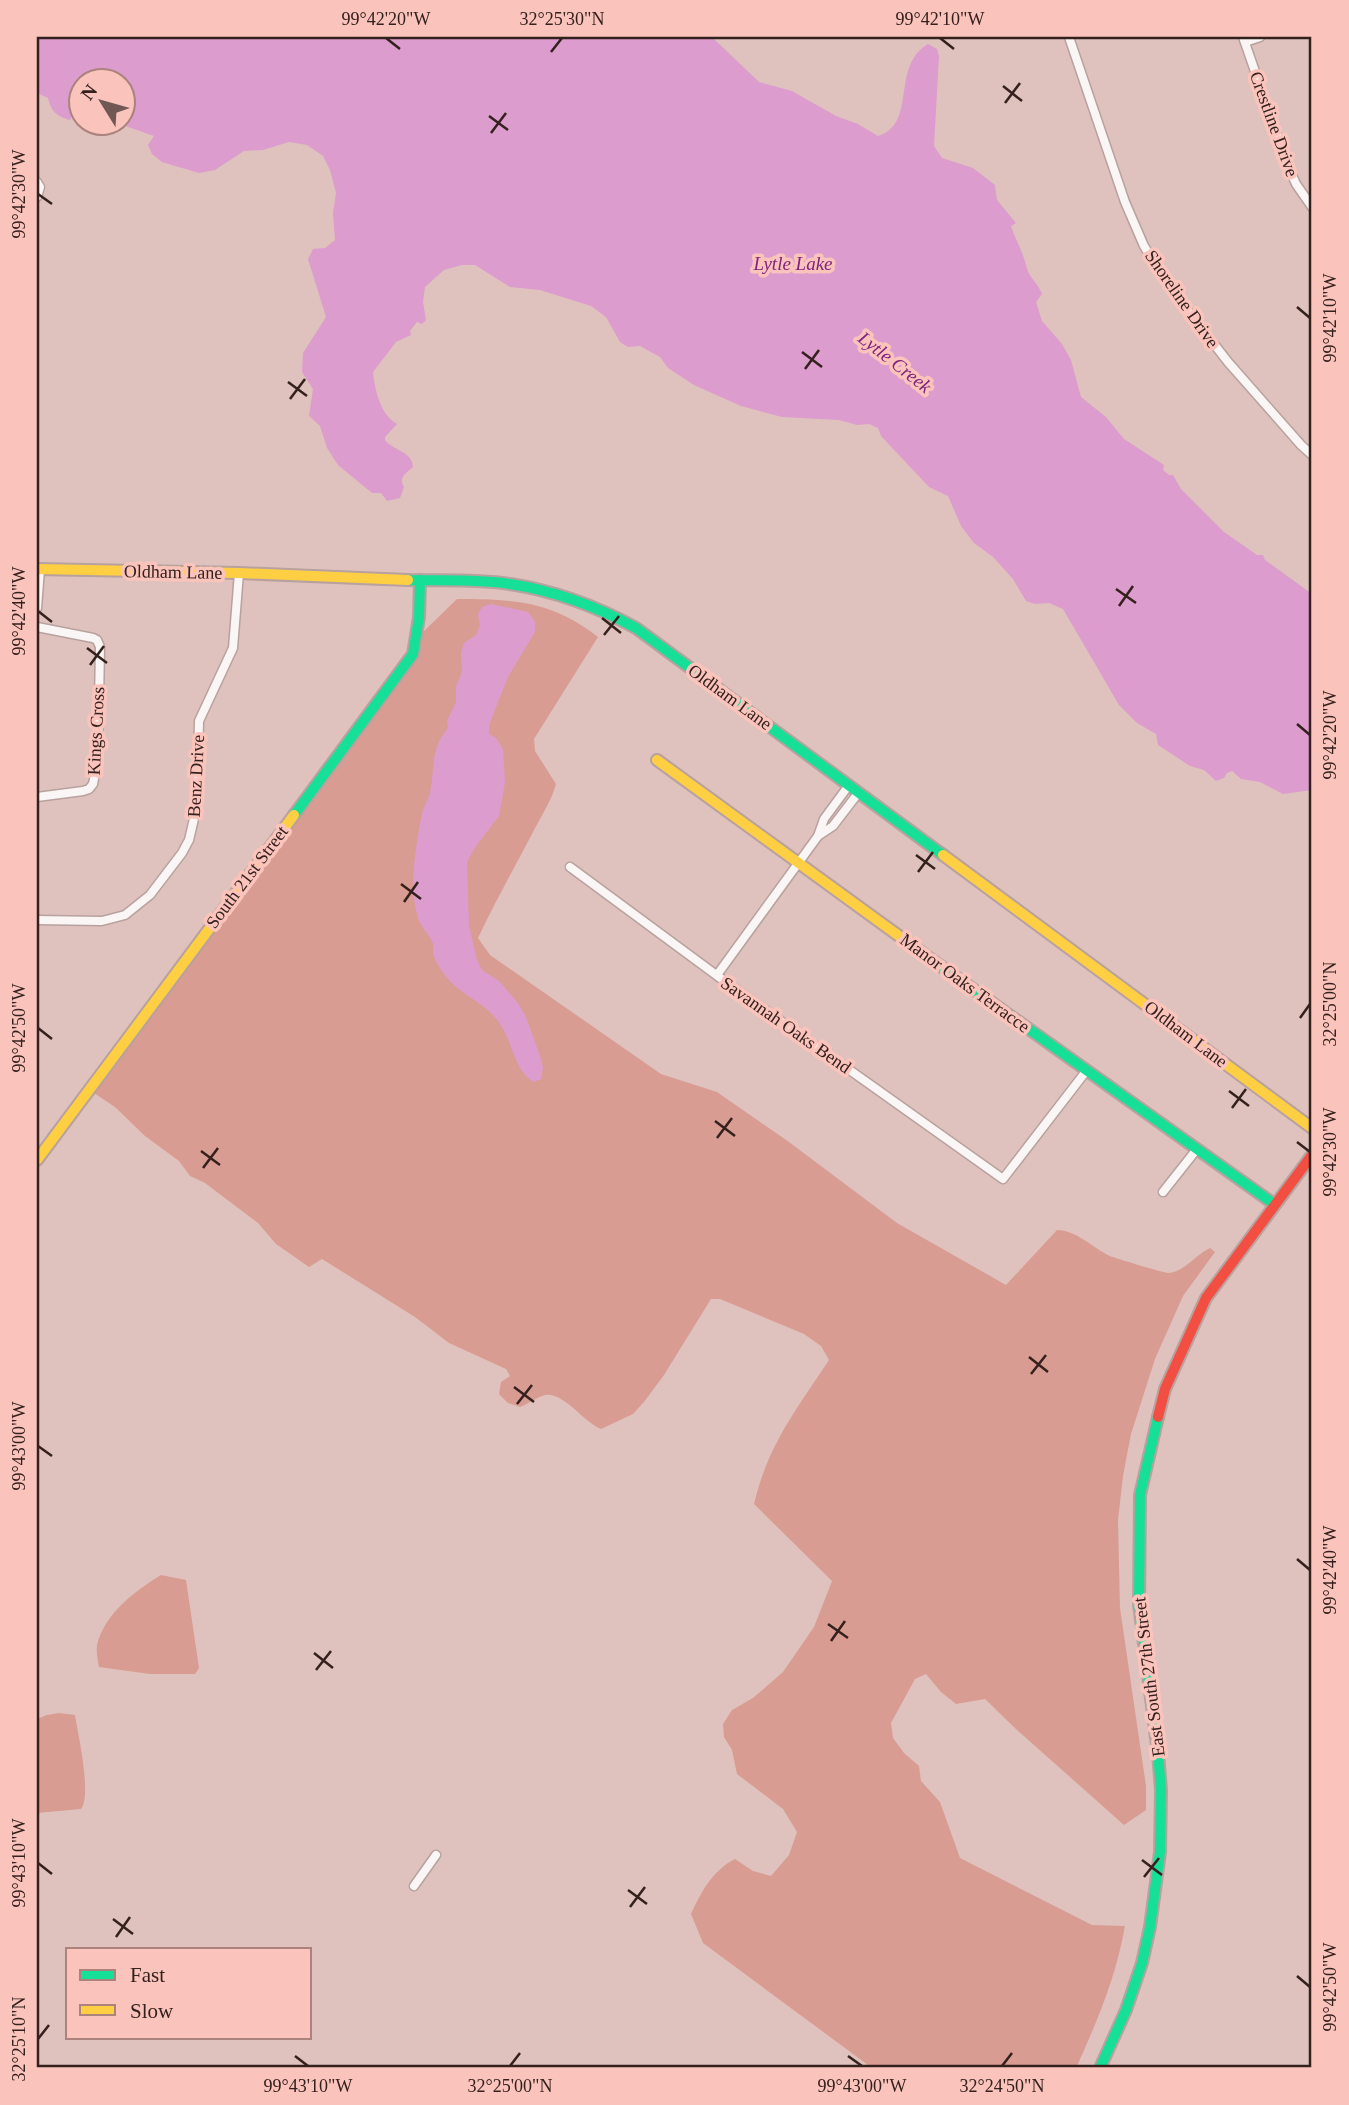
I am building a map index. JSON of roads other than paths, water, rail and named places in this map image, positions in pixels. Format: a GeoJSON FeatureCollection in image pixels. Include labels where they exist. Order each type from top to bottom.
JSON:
{"type":"FeatureCollection","features":[{"type":"Feature","properties":{"kind":"main road","name":"Oldham Lane"},"geometry":{"type":"LineString","coordinates":[[38,569],[239,573],[509,584],[569,597],[602,609],[636,628],[1312,1128]]}},
{"type":"Feature","properties":{"kind":"main road","name":"South 21st Street"},"geometry":{"type":"LineString","coordinates":[[37,1160],[413,654],[419,617],[420,580]]}},
{"type":"Feature","properties":{"kind":"main road","name":"Manor Oaks Terracce"},"geometry":{"type":"LineString","coordinates":[[657,760],[798,864],[1275,1204]]}},
{"type":"Feature","properties":{"kind":"main road","name":"East South 27th Street"},"geometry":{"type":"LineString","coordinates":[[1100,2068],[1126,2010],[1142,1963],[1150,1927],[1160,1852],[1158,1753],[1139,1604],[1140,1495],[1165,1390],[1206,1298],[1312,1155]]}},
{"type":"Feature","properties":{"kind":"street","name":"Shoreline Drive"},"geometry":{"type":"LineString","coordinates":[[1069,37],[1125,202],[1144,246],[1171,289],[1228,362],[1312,455]]}},
{"type":"Feature","properties":{"kind":"street"},"geometry":{"type":"LineString","coordinates":[[1244,39],[1260,37]]}},
{"type":"Feature","properties":{"kind":"street","name":"Crestline Drive"},"geometry":{"type":"LineString","coordinates":[[1244,39],[1288,166],[1296,184],[1312,207]]}},
{"type":"Feature","properties":{"kind":"street"},"geometry":{"type":"LineString","coordinates":[[37,182],[40,187],[37,197]]}},
{"type":"Feature","properties":{"kind":"street"},"geometry":{"type":"LineString","coordinates":[[37,608],[38,569]]}},
{"type":"Feature","properties":{"kind":"street","name":"Benz Drive"},"geometry":{"type":"LineString","coordinates":[[37,920],[102,921],[125,915],[150,895],[182,853],[189,840],[197,806],[199,722],[233,648],[239,573]]}},
{"type":"Feature","properties":{"kind":"street","name":"Kings Cross"},"geometry":{"type":"LineString","coordinates":[[37,627],[93,638],[97,640],[100,656],[97,758],[93,785],[89,789],[37,797]]}},
{"type":"Feature","properties":{"kind":"street"},"geometry":{"type":"LineString","coordinates":[[717,975],[818,836],[824,819],[854,788]]}},
{"type":"Feature","properties":{"kind":"street","name":"Savannah Oaks Bend"},"geometry":{"type":"LineString","coordinates":[[570,867],[1003,1179],[1087,1070]]}},
{"type":"Feature","properties":{"kind":"street"},"geometry":{"type":"LineString","coordinates":[[1163,1192],[1197,1149]]}},
{"type":"Feature","properties":{"kind":"street"},"geometry":{"type":"LineString","coordinates":[[414,1886],[436,1855]]}},
{"type":"Feature","properties":{"kind":"water","name":"Lytle Lake"},"geometry":{"type":"Polygon","coordinates":[[[37,37],[712,37],[759,82],[792,91],[878,136],[890,130],[897,120],[910,66],[917,54],[928,44],[937,49],[939,56],[934,146],[942,158],[973,168],[995,185],[997,200],[1016,223],[1011,226],[1013,232],[1028,272],[1042,294],[1036,302],[1042,321],[1062,344],[1071,360],[1081,397],[1106,417],[1124,439],[1164,465],[1163,470],[1173,475],[1181,489],[1224,532],[1257,555],[1263,555],[1265,560],[1312,594],[1312,790],[1283,794],[1260,782],[1241,779],[1232,771],[1216,781],[1204,770],[1190,766],[1158,745],[1156,734],[1137,723],[1119,705],[1063,609],[1049,603],[1035,604],[1026,601],[1013,579],[993,557],[974,543],[961,526],[948,496],[929,487],[881,436],[878,428],[869,424],[857,425],[839,420],[782,417],[741,406],[694,385],[668,368],[660,357],[640,346],[628,347],[620,342],[606,317],[591,306],[540,290],[510,287],[475,265],[444,270],[425,287],[423,302],[426,320],[422,324],[417,322],[410,331],[411,335],[396,342],[373,372],[382,408],[397,424],[385,440],[407,455],[413,467],[402,478],[404,487],[400,498],[387,501],[381,493],[372,493],[338,465],[327,448],[320,426],[309,416],[313,389],[302,372],[303,353],[326,317],[308,259],[313,249],[325,248],[335,240],[333,213],[336,193],[323,156],[307,145],[289,142],[263,150],[244,151],[215,170],[199,173],[162,162],[152,154],[148,145],[154,136],[136,130],[136,66],[66,66],[66,119],[55,112],[48,98],[37,93],[37,37]]]}},
{"type":"Feature","properties":{"kind":"water"},"geometry":{"type":"Polygon","coordinates":[[[491,604],[528,612],[535,622],[535,632],[508,677],[489,725],[489,734],[496,738],[503,749],[505,783],[499,816],[467,862],[469,926],[482,970],[499,981],[526,1017],[543,1067],[541,1079],[534,1082],[522,1071],[504,1031],[494,1016],[451,982],[439,967],[432,941],[418,918],[415,906],[414,866],[417,839],[422,813],[430,793],[438,743],[448,728],[447,721],[456,702],[456,686],[462,672],[461,652],[464,643],[476,635],[480,626],[478,614],[482,607],[491,604]]]}},
{"type":"Feature","properties":{"kind":"water label","name":"Lytle Creek"},"geometry":{"type":"Point","coordinates":[895,362]}}]}
